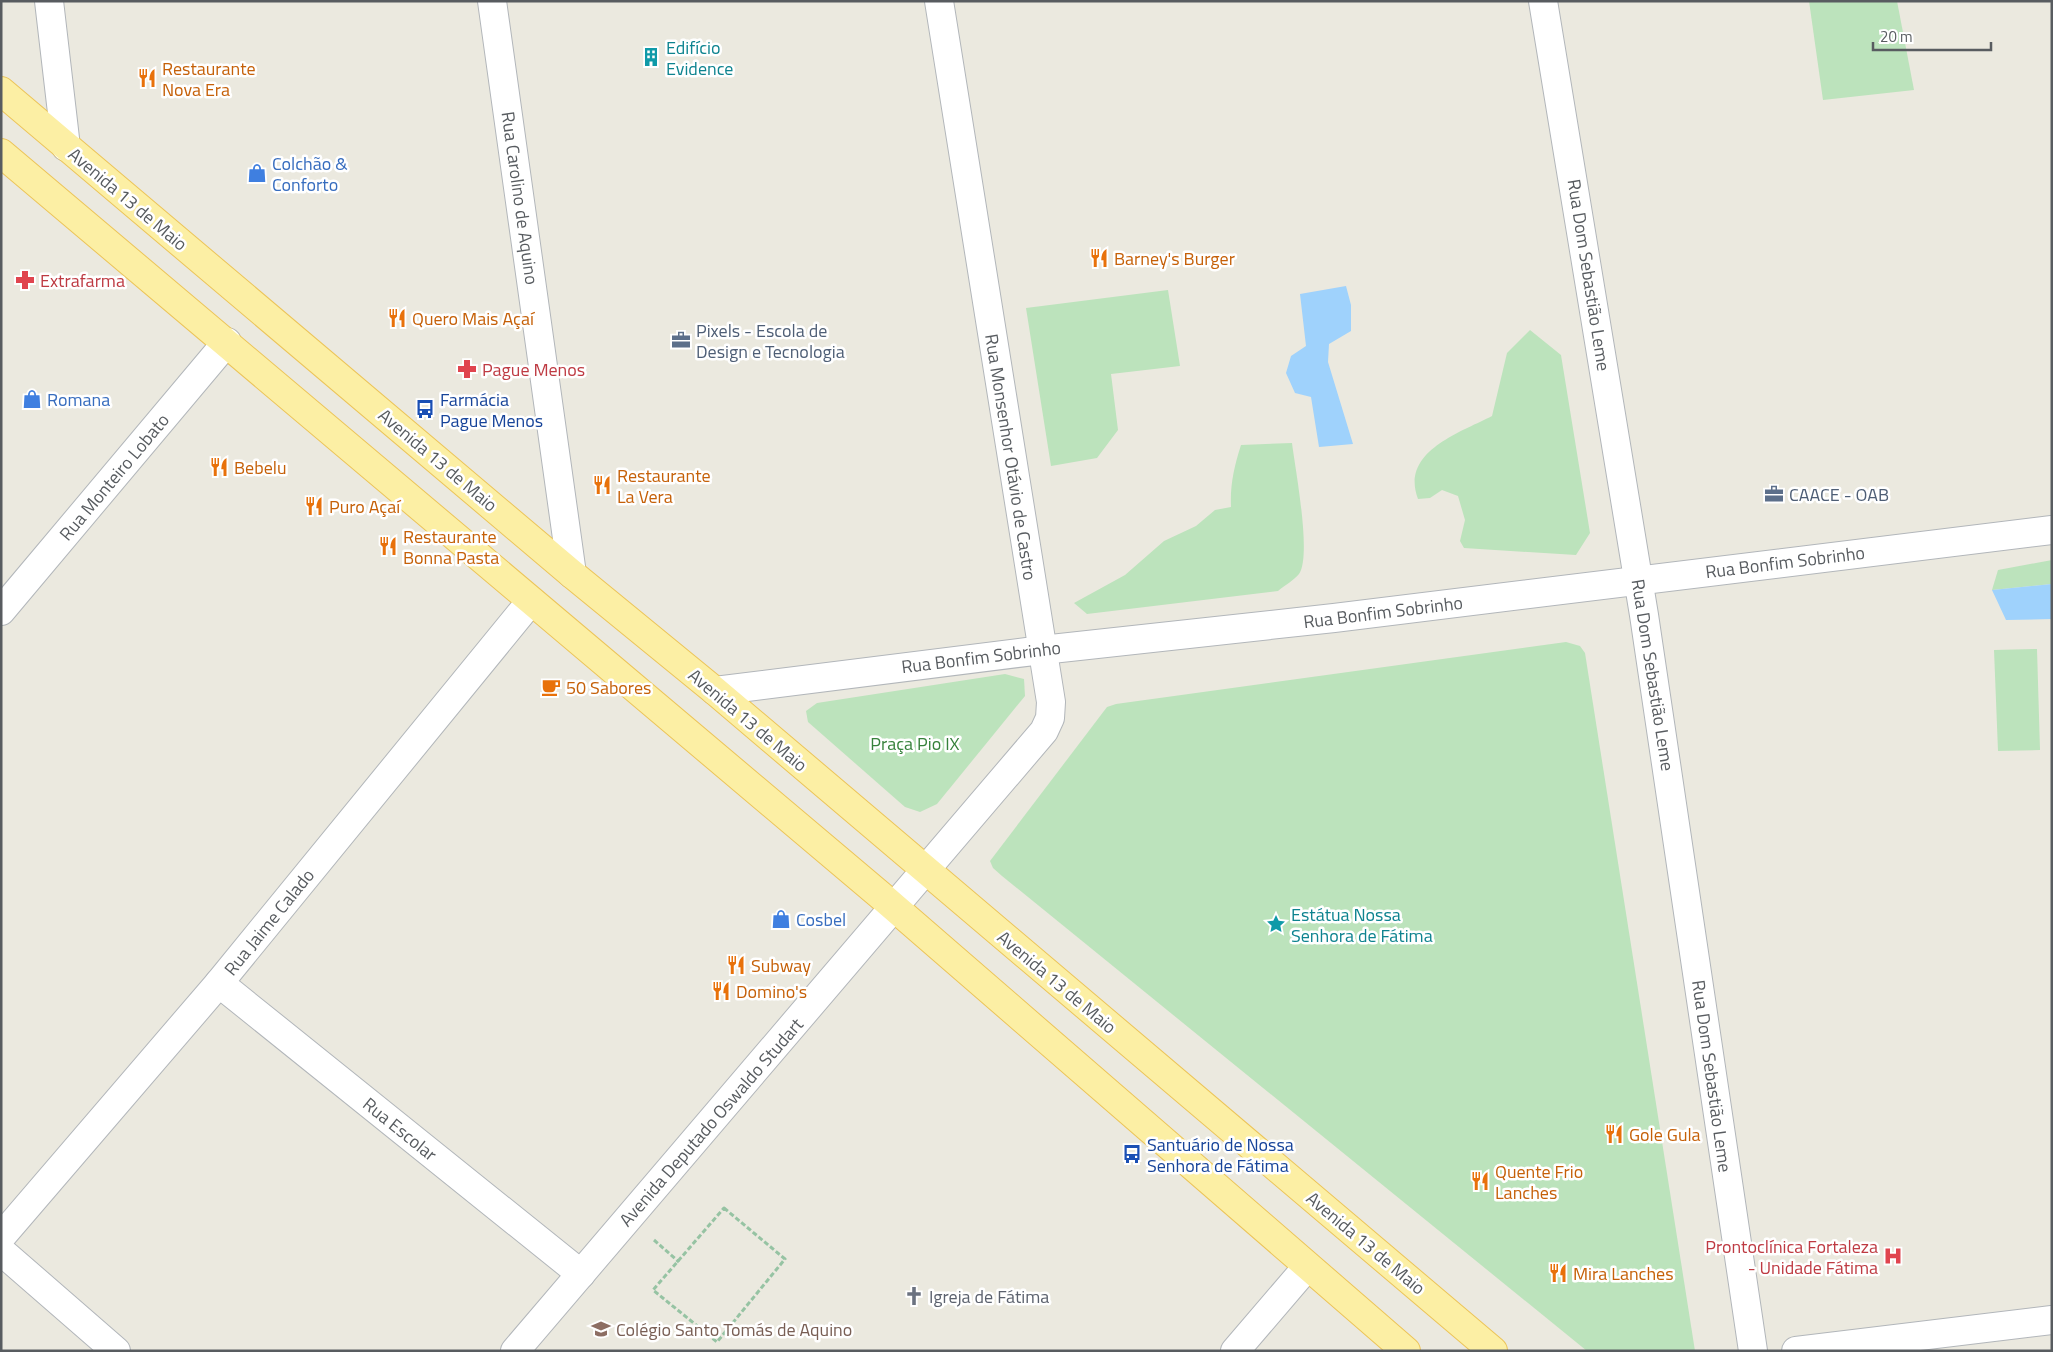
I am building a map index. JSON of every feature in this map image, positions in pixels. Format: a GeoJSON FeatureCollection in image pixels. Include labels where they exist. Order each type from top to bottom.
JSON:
{"type":"FeatureCollection","features":[{"type":"Feature","properties":{"kind":"main road","name":"Avenida 13 de Maio"},"geometry":{"type":"LineString","coordinates":[[1,91],[572,574],[715,691],[1493,1351]]}},
{"type":"Feature","properties":{"kind":"main road"},"geometry":{"type":"LineString","coordinates":[[1,153],[227,342],[531,602],[894,908],[1406,1351]]}},
{"type":"Feature","properties":{"kind":"street"},"geometry":{"type":"LineString","coordinates":[[49,1],[66,146]]}},
{"type":"Feature","properties":{"kind":"street","name":"Rua Carolino de Aquino"},"geometry":{"type":"LineString","coordinates":[[492,1],[572,574]]}},
{"type":"Feature","properties":{"kind":"street","name":"Rua Monsenhor Otávio de Castro"},"geometry":{"type":"LineString","coordinates":[[924,870],[1044,731],[1050,718],[1051,702],[939,1]]}},
{"type":"Feature","properties":{"kind":"street","name":"Rua Dom Sebastião Leme"},"geometry":{"type":"LineString","coordinates":[[1544,1],[1638,580],[1753,1351]]}},
{"type":"Feature","properties":{"kind":"street","name":"Rua Monteiro Lobato"},"geometry":{"type":"LineString","coordinates":[[1,611],[227,342]]}},
{"type":"Feature","properties":{"kind":"street","name":"Rua Bonfim Sobrinho"},"geometry":{"type":"LineString","coordinates":[[715,691],[1042,650],[1334,618],[2052,530]]}},
{"type":"Feature","properties":{"kind":"street","name":"Rua Jaime Calado"},"geometry":{"type":"LineString","coordinates":[[1,1237],[219,983],[531,602]]}},
{"type":"Feature","properties":{"kind":"street","name":"Avenida Deputado Oswaldo Studart"},"geometry":{"type":"LineString","coordinates":[[515,1351],[894,908],[924,870]]}},
{"type":"Feature","properties":{"kind":"street","name":"Rua Escolar"},"geometry":{"type":"LineString","coordinates":[[219,983],[581,1274]]}},
{"type":"Feature","properties":{"kind":"street"},"geometry":{"type":"LineString","coordinates":[[1,1251],[116,1351]]}},
{"type":"Feature","properties":{"kind":"street"},"geometry":{"type":"LineString","coordinates":[[1235,1351],[1308,1267]]}},
{"type":"Feature","properties":{"kind":"street"},"geometry":{"type":"LineString","coordinates":[[1796,1351],[2052,1320]]}},
{"type":"Feature","properties":{"kind":"path"},"geometry":{"type":"LineString","coordinates":[[724,1208],[785,1259],[717,1342],[653,1290],[679,1262],[724,1208]]}},
{"type":"Feature","properties":{"kind":"path"},"geometry":{"type":"LineString","coordinates":[[651,1238],[679,1262]]}},
{"type":"Feature","properties":{"kind":"green space"},"geometry":{"type":"Polygon","coordinates":[[[1809,1],[1897,1],[1914,90],[1823,100],[1809,1]]]}},
{"type":"Feature","properties":{"kind":"green space"},"geometry":{"type":"Polygon","coordinates":[[[1168,290],[1180,366],[1111,374],[1118,430],[1097,458],[1051,466],[1026,308],[1168,290]]]}},
{"type":"Feature","properties":{"kind":"green space"},"geometry":{"type":"Polygon","coordinates":[[[1530,330],[1561,355],[1590,533],[1576,555],[1464,548],[1460,541],[1465,520],[1458,496],[1442,490],[1430,498],[1418,499],[1415,483],[1417,469],[1436,446],[1449,437],[1492,416],[1507,353],[1530,330]]]}},
{"type":"Feature","properties":{"kind":"green space"},"geometry":{"type":"Polygon","coordinates":[[[1292,443],[1299,490],[1304,549],[1303,564],[1299,574],[1292,581],[1278,591],[1087,614],[1074,603],[1125,575],[1164,541],[1196,526],[1215,510],[1231,507],[1233,476],[1241,445],[1292,443]]]}},
{"type":"Feature","properties":{"kind":"green space"},"geometry":{"type":"Polygon","coordinates":[[[2052,560],[2052,584],[1992,590],[1998,570],[2052,560]]]}},
{"type":"Feature","properties":{"kind":"green space"},"geometry":{"type":"Polygon","coordinates":[[[1566,642],[1580,646],[1585,653],[1695,1351],[1587,1351],[1002,876],[993,868],[990,861],[1107,707],[1116,704],[1566,642]]]}},
{"type":"Feature","properties":{"kind":"green space"},"geometry":{"type":"Polygon","coordinates":[[[2037,649],[2040,750],[1998,751],[1994,650],[2037,649]]]}},
{"type":"Feature","properties":{"kind":"green space","name":"Praça Pio IX"},"geometry":{"type":"Polygon","coordinates":[[[1005,674],[1024,679],[1025,696],[937,804],[920,812],[905,807],[808,722],[806,711],[817,703],[1005,674]]]}},
{"type":"Feature","properties":{"kind":"water"},"geometry":{"type":"Polygon","coordinates":[[[1346,286],[1351,305],[1351,331],[1329,344],[1328,362],[1353,444],[1319,447],[1311,397],[1295,393],[1286,373],[1291,356],[1306,346],[1300,294],[1346,286]]]}},
{"type":"Feature","properties":{"kind":"water"},"geometry":{"type":"Polygon","coordinates":[[[2052,584],[2052,619],[2006,620],[1992,590],[2052,584]]]}},
{"type":"Feature","properties":{"kind":"place","name":"Edifício Evidence"},"geometry":{"type":"Point","coordinates":[651,57]}},
{"type":"Feature","properties":{"kind":"place","name":"Restaurante Nova Era"},"geometry":{"type":"Point","coordinates":[147,78]}},
{"type":"Feature","properties":{"kind":"place","name":"Colchão & Conforto"},"geometry":{"type":"Point","coordinates":[257,173]}},
{"type":"Feature","properties":{"kind":"place","name":"Barney's Burger"},"geometry":{"type":"Point","coordinates":[1099,258]}},
{"type":"Feature","properties":{"kind":"place","name":"Extrafarma"},"geometry":{"type":"Point","coordinates":[25,280]}},
{"type":"Feature","properties":{"kind":"place","name":"Quero Mais Açaí"},"geometry":{"type":"Point","coordinates":[397,318]}},
{"type":"Feature","properties":{"kind":"place","name":"Pixels - Escola de Design e Tecnologia"},"geometry":{"type":"Point","coordinates":[681,340]}},
{"type":"Feature","properties":{"kind":"place","name":"Pague Menos"},"geometry":{"type":"Point","coordinates":[467,369]}},
{"type":"Feature","properties":{"kind":"place","name":"Romana"},"geometry":{"type":"Point","coordinates":[32,399]}},
{"type":"Feature","properties":{"kind":"place","name":"Farmácia Pague Menos"},"geometry":{"type":"Point","coordinates":[425,409]}},
{"type":"Feature","properties":{"kind":"place","name":"Bebelu"},"geometry":{"type":"Point","coordinates":[219,467]}},
{"type":"Feature","properties":{"kind":"place","name":"Restaurante La Vera"},"geometry":{"type":"Point","coordinates":[602,485]}},
{"type":"Feature","properties":{"kind":"place","name":"CAACE - OAB"},"geometry":{"type":"Point","coordinates":[1774,494]}},
{"type":"Feature","properties":{"kind":"place","name":"Puro Açaí"},"geometry":{"type":"Point","coordinates":[314,506]}},
{"type":"Feature","properties":{"kind":"place","name":"Restaurante Bonna Pasta"},"geometry":{"type":"Point","coordinates":[388,546]}},
{"type":"Feature","properties":{"kind":"place","name":"50 Sabores"},"geometry":{"type":"Point","coordinates":[551,687]}},
{"type":"Feature","properties":{"kind":"place","name":"Cosbel"},"geometry":{"type":"Point","coordinates":[781,919]}},
{"type":"Feature","properties":{"kind":"place","name":"Estátua Nossa Senhora de Fátima"},"geometry":{"type":"Point","coordinates":[1276,924]}},
{"type":"Feature","properties":{"kind":"place","name":"Subway"},"geometry":{"type":"Point","coordinates":[736,965]}},
{"type":"Feature","properties":{"kind":"place","name":"Domino's"},"geometry":{"type":"Point","coordinates":[721,991]}},
{"type":"Feature","properties":{"kind":"place","name":"Gole Gula"},"geometry":{"type":"Point","coordinates":[1614,1134]}},
{"type":"Feature","properties":{"kind":"place","name":"Santuário de Nossa Senhora de Fátima"},"geometry":{"type":"Point","coordinates":[1132,1154]}},
{"type":"Feature","properties":{"kind":"place","name":"Quente Frio Lanches"},"geometry":{"type":"Point","coordinates":[1480,1181]}},
{"type":"Feature","properties":{"kind":"place","name":"Prontoclínica Fortaleza - Unidade Fátima"},"geometry":{"type":"Point","coordinates":[1893,1256]}},
{"type":"Feature","properties":{"kind":"place","name":"Mira Lanches"},"geometry":{"type":"Point","coordinates":[1558,1273]}},
{"type":"Feature","properties":{"kind":"place","name":"Igreja de Fátima"},"geometry":{"type":"Point","coordinates":[914,1296]}},
{"type":"Feature","properties":{"kind":"place","name":"Colégio Santo Tomás de Aquino"},"geometry":{"type":"Point","coordinates":[601,1329]}}]}
